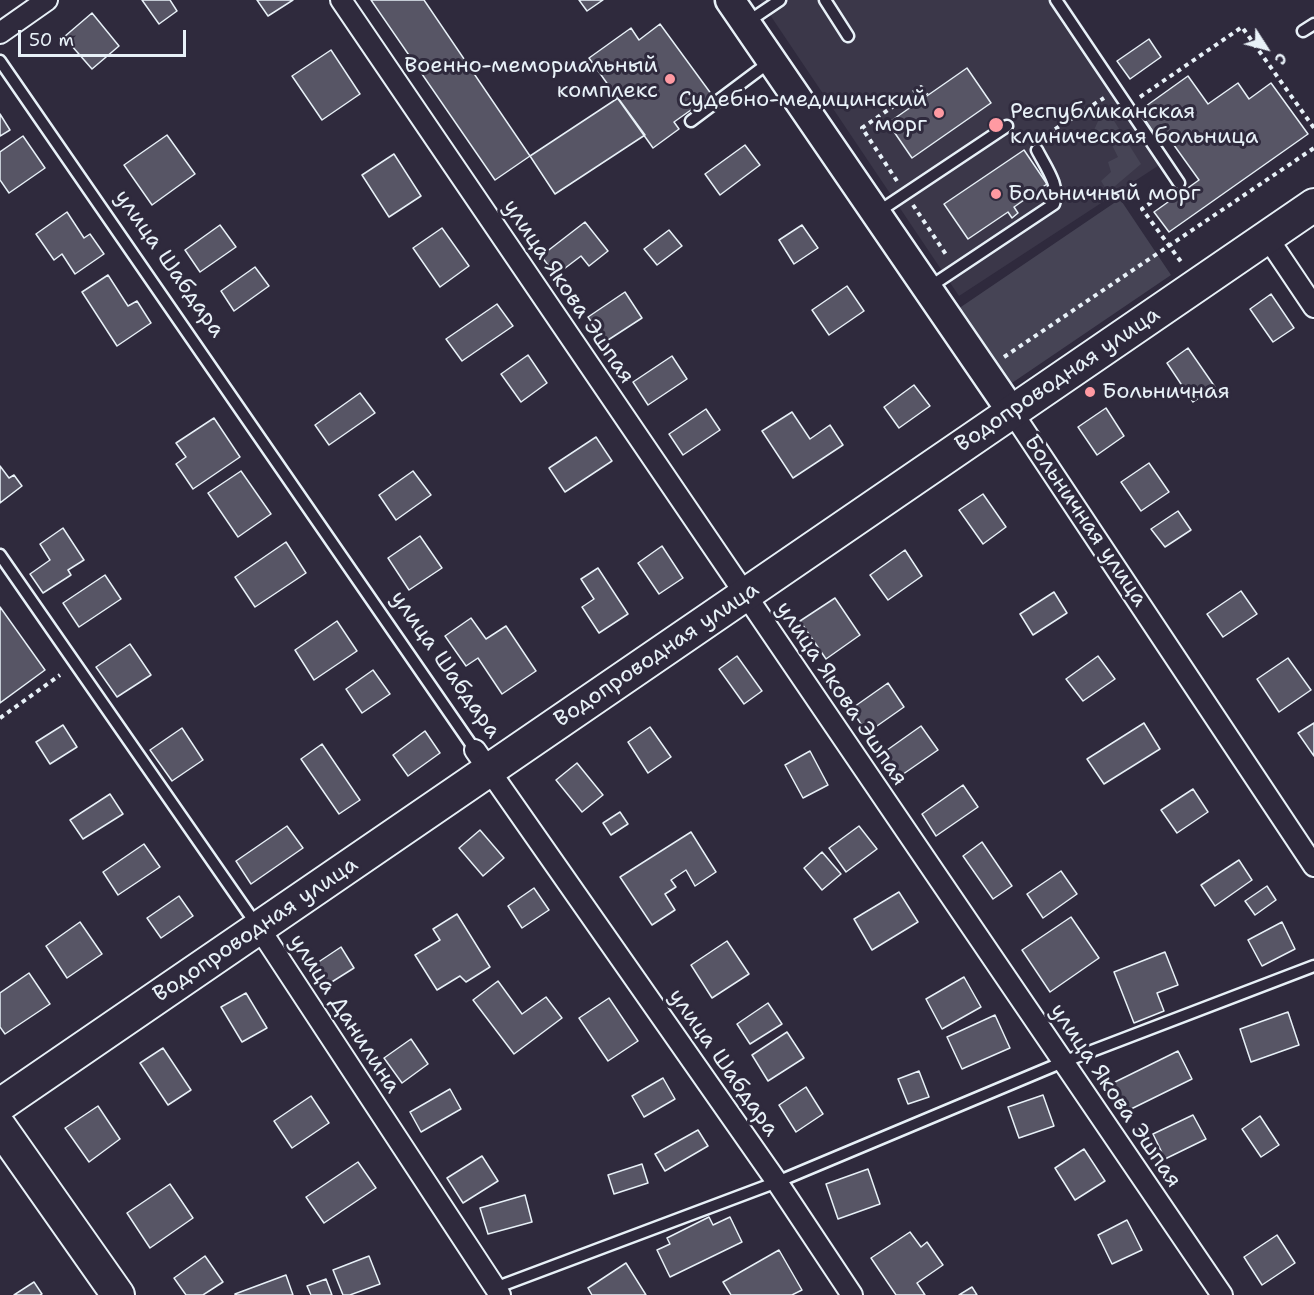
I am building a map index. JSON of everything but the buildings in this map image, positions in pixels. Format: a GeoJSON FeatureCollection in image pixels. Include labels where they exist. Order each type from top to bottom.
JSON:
{"type":"FeatureCollection","features":[{"type":"Feature","properties":{"kind":"main road","name":"Водопроводная улица"},"geometry":{"type":"LineString","coordinates":[[0,1106],[259,928],[482,760],[745,595],[1314,205]]}},
{"type":"Feature","properties":{"kind":"main road"},"geometry":{"type":"LineString","coordinates":[[0,1127],[118,1295]]}},
{"type":"Feature","properties":{"kind":"street"},"geometry":{"type":"LineString","coordinates":[[0,33],[47,0]]}},
{"type":"Feature","properties":{"kind":"street","name":"улица Якова Эшпая"},"geometry":{"type":"LineString","coordinates":[[341,0],[1222,1295]]}},
{"type":"Feature","properties":{"kind":"street","name":"Больничная улица"},"geometry":{"type":"LineString","coordinates":[[730,0],[1012,412],[1314,866]]}},
{"type":"Feature","properties":{"kind":"street"},"geometry":{"type":"LineString","coordinates":[[1267,237],[1314,307]]}},
{"type":"Feature","properties":{"kind":"street","name":"улица Шабдара"},"geometry":{"type":"LineString","coordinates":[[482,760],[777,1182],[852,1295]]}},
{"type":"Feature","properties":{"kind":"street","name":"улица Данилина"},"geometry":{"type":"LineString","coordinates":[[259,928],[498,1292]]}},
{"type":"Feature","properties":{"kind":"lane"},"geometry":{"type":"LineString","coordinates":[[746,24],[780,0]]}},
{"type":"Feature","properties":{"kind":"lane"},"geometry":{"type":"LineString","coordinates":[[825,0],[848,36]]}},
{"type":"Feature","properties":{"kind":"lane"},"geometry":{"type":"LineString","coordinates":[[1056,0],[1179,183]]}},
{"type":"Feature","properties":{"kind":"lane"},"geometry":{"type":"LineString","coordinates":[[1303,31],[1314,24]]}},
{"type":"Feature","properties":{"kind":"lane","name":"улица Шабдара"},"geometry":{"type":"LineString","coordinates":[[0,61],[482,760]]}},
{"type":"Feature","properties":{"kind":"lane"},"geometry":{"type":"LineString","coordinates":[[691,121],[772,61]]}},
{"type":"Feature","properties":{"kind":"lane"},"geometry":{"type":"LineString","coordinates":[[876,213],[1007,126]]}},
{"type":"Feature","properties":{"kind":"lane"},"geometry":{"type":"LineString","coordinates":[[928,288],[1054,204],[1057,198],[1056,190],[1037,150]]}},
{"type":"Feature","properties":{"kind":"lane","name":"улица Данилина"},"geometry":{"type":"LineString","coordinates":[[0,555],[259,928]]}},
{"type":"Feature","properties":{"kind":"lane"},"geometry":{"type":"LineString","coordinates":[[498,1292],[777,1182],[1063,1062],[1314,966]]}},
{"type":"Feature","properties":{"kind":"path"},"geometry":{"type":"LineString","coordinates":[[1127,106],[1242,27],[1314,128]]}},
{"type":"Feature","properties":{"kind":"path"},"geometry":{"type":"LineString","coordinates":[[927,96],[921,87],[862,128],[956,270]]}},
{"type":"Feature","properties":{"kind":"path"},"geometry":{"type":"LineString","coordinates":[[1037,150],[1056,137],[1052,131],[1117,90]]}},
{"type":"Feature","properties":{"kind":"path"},"geometry":{"type":"LineString","coordinates":[[984,371],[1314,148]]}},
{"type":"Feature","properties":{"kind":"path"},"geometry":{"type":"LineString","coordinates":[[1179,183],[1142,209],[1183,265]]}},
{"type":"Feature","properties":{"kind":"path"},"geometry":{"type":"LineString","coordinates":[[0,718],[60,675]]}},
{"type":"Feature","properties":{"kind":"shaded area","name":"Республиканская клиническая больница"},"geometry":{"type":"Polygon","coordinates":[[[760,0],[1066,0],[1170,158],[959,296],[760,0]]]}},
{"type":"Feature","properties":{"kind":"shaded area"},"geometry":{"type":"Polygon","coordinates":[[[1111,116],[1141,164],[1108,192],[1101,181],[1111,172],[1108,162],[1118,157],[1111,143],[1094,130],[1099,119],[1111,116]]]}},
{"type":"Feature","properties":{"kind":"shaded area"},"geometry":{"type":"Polygon","coordinates":[[[1120,199],[1171,275],[1006,387],[955,311],[1120,199]]]}},
{"type":"Feature","properties":{"kind":"place","name":"Военно-мемориальный комплекс"},"geometry":{"type":"Point","coordinates":[670,79]}},
{"type":"Feature","properties":{"kind":"place","name":"Судебно-медицинский морг"},"geometry":{"type":"Point","coordinates":[939,113]}},
{"type":"Feature","properties":{"kind":"place","name":"Республиканская клиническая больница"},"geometry":{"type":"Point","coordinates":[996,125]}},
{"type":"Feature","properties":{"kind":"place","name":"Больничный морг"},"geometry":{"type":"Point","coordinates":[996,194]}},
{"type":"Feature","properties":{"kind":"place","name":"Больничная"},"geometry":{"type":"Point","coordinates":[1090,392]}}]}
